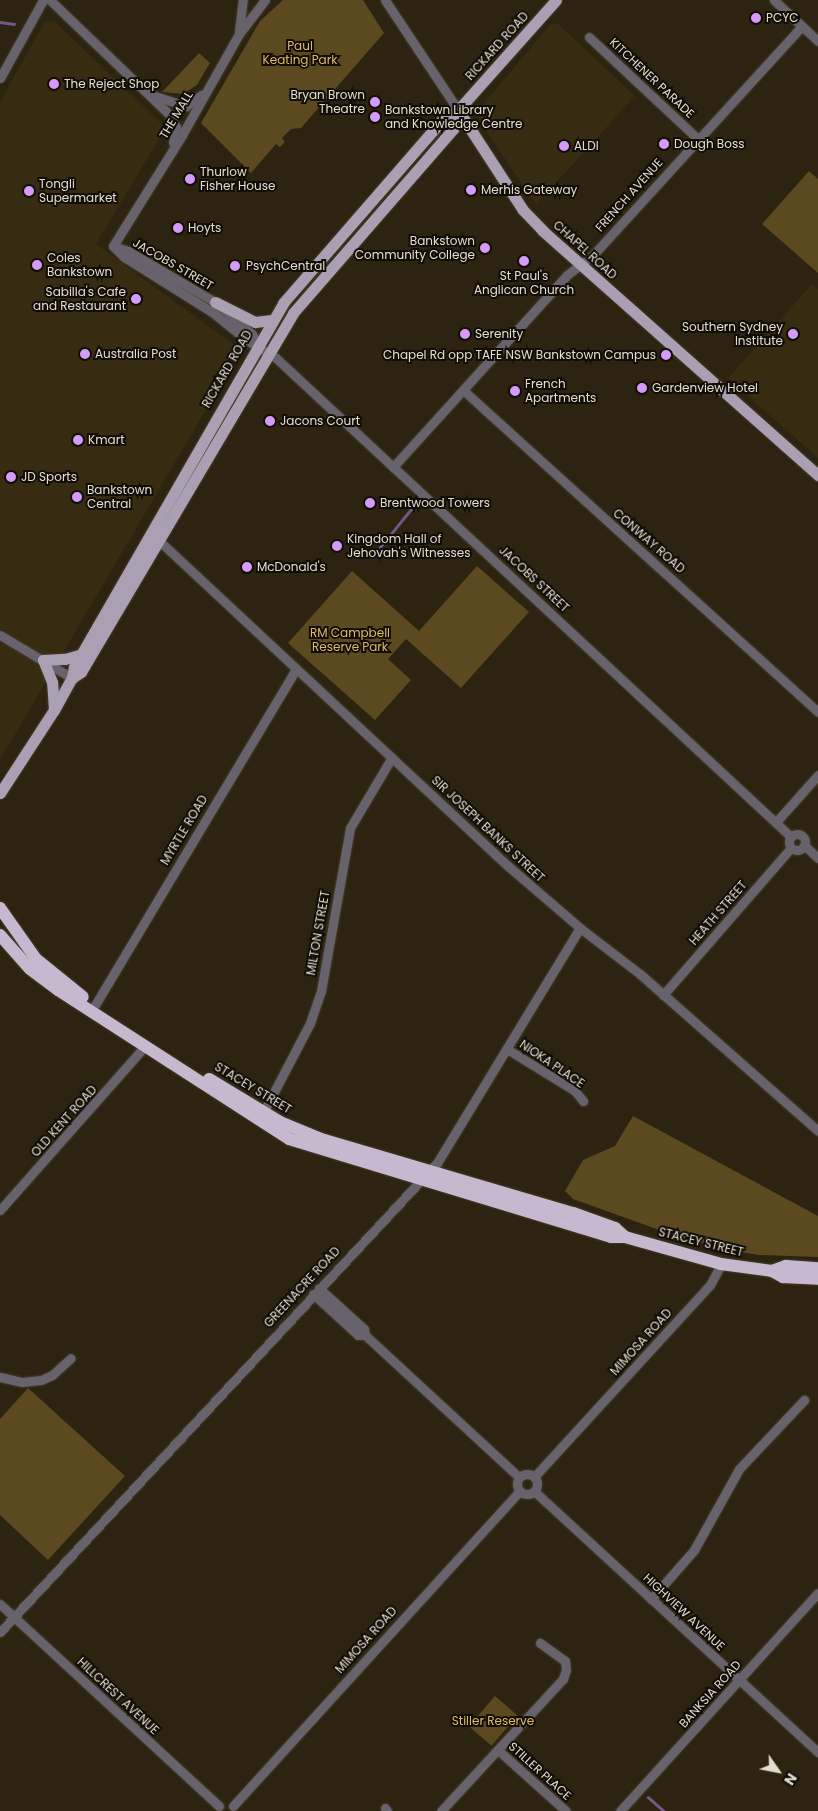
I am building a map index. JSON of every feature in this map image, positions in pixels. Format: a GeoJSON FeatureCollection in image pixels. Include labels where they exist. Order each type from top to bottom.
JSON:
{"type":"FeatureCollection","features":[{"type":"Feature","properties":{"kind":"highway","name":"STACEY STREET"},"geometry":{"type":"LineString","coordinates":[[0,908],[45,968],[95,1005],[263,1113],[321,1139],[573,1213],[615,1228],[625,1237]]}},
{"type":"Feature","properties":{"kind":"highway","name":"STACEY STREET"},"geometry":{"type":"LineString","coordinates":[[0,936],[39,976],[144,1047],[289,1139],[421,1181],[611,1237],[625,1237],[721,1264],[772,1271],[791,1278],[818,1279]]}},
{"type":"Feature","properties":{"kind":"highway","name":"STACEY STREET"},"geometry":{"type":"LineString","coordinates":[[772,1271],[786,1266],[818,1268]]}},
{"type":"Feature","properties":{"kind":"main road","name":"RICKARD ROAD"},"geometry":{"type":"LineString","coordinates":[[72,678],[81,672],[272,320],[318,259],[442,120],[458,110],[553,1]]}},
{"type":"Feature","properties":{"kind":"main road","name":"RICKARD ROAD"},"geometry":{"type":"LineString","coordinates":[[0,793],[54,710],[72,678],[74,667],[82,654],[310,290],[453,128],[458,110]]}},
{"type":"Feature","properties":{"kind":"main road","name":"CHAPEL ROAD"},"geometry":{"type":"LineString","coordinates":[[458,110],[522,210],[580,264],[818,475]]}},
{"type":"Feature","properties":{"kind":"main road"},"geometry":{"type":"LineString","coordinates":[[215,302],[255,322],[272,320]]}},
{"type":"Feature","properties":{"kind":"main road"},"geometry":{"type":"LineString","coordinates":[[54,710],[52,682],[43,660],[65,659],[82,654]]}},
{"type":"Feature","properties":{"kind":"street"},"geometry":{"type":"LineString","coordinates":[[0,78],[42,0]]}},
{"type":"Feature","properties":{"kind":"street"},"geometry":{"type":"LineString","coordinates":[[50,0],[174,119],[176,131],[173,146]]}},
{"type":"Feature","properties":{"kind":"street"},"geometry":{"type":"LineString","coordinates":[[239,34],[243,0]]}},
{"type":"Feature","properties":{"kind":"street","name":"THE MALL"},"geometry":{"type":"LineString","coordinates":[[113,246],[182,134],[204,92],[239,34],[265,0]]}},
{"type":"Feature","properties":{"kind":"street","name":"CHAPEL ROAD"},"geometry":{"type":"LineString","coordinates":[[385,0],[458,110]]}},
{"type":"Feature","properties":{"kind":"street"},"geometry":{"type":"LineString","coordinates":[[774,0],[818,41]]}},
{"type":"Feature","properties":{"kind":"street","name":"FRENCH AVENUE"},"geometry":{"type":"LineString","coordinates":[[393,467],[566,275],[593,254],[697,138],[802,26]]}},
{"type":"Feature","properties":{"kind":"street","name":"KITCHENER PARADE"},"geometry":{"type":"LineString","coordinates":[[589,37],[697,138]]}},
{"type":"Feature","properties":{"kind":"street"},"geometry":{"type":"LineString","coordinates":[[146,91],[167,102],[186,106],[194,102],[204,92]]}},
{"type":"Feature","properties":{"kind":"street","name":"JACOBS STREET"},"geometry":{"type":"LineString","coordinates":[[113,246],[124,257],[212,312],[248,341],[258,344]]}},
{"type":"Feature","properties":{"kind":"street","name":"JACOBS STREET"},"geometry":{"type":"LineString","coordinates":[[113,246],[128,251],[215,302],[252,334],[258,344],[790,836]]}},
{"type":"Feature","properties":{"kind":"street","name":"CONWAY ROAD"},"geometry":{"type":"LineString","coordinates":[[463,390],[818,712]]}},
{"type":"Feature","properties":{"kind":"street","name":"SIR JOSEPH BANKS STREET"},"geometry":{"type":"LineString","coordinates":[[155,536],[296,669],[580,928],[663,994],[818,1131]]}},
{"type":"Feature","properties":{"kind":"street"},"geometry":{"type":"LineString","coordinates":[[0,635],[72,678]]}},
{"type":"Feature","properties":{"kind":"street","name":"MYRTLE ROAD"},"geometry":{"type":"LineString","coordinates":[[95,1005],[296,669]]}},
{"type":"Feature","properties":{"kind":"street","name":"MILTON STREET"},"geometry":{"type":"LineString","coordinates":[[263,1113],[310,1022],[321,990],[350,828],[392,757]]}},
{"type":"Feature","properties":{"kind":"street"},"geometry":{"type":"LineString","coordinates":[[776,822],[818,775]]}},
{"type":"Feature","properties":{"kind":"street"},"geometry":{"type":"LineString","coordinates":[[804,845],[798,850],[790,848],[790,836],[795,833],[802,835],[804,845],[818,858]]}},
{"type":"Feature","properties":{"kind":"street","name":"HEATH STREET"},"geometry":{"type":"LineString","coordinates":[[663,994],[790,848]]}},
{"type":"Feature","properties":{"kind":"street","name":"GREENACRE ROAD"},"geometry":{"type":"LineString","coordinates":[[0,1632],[316,1291],[421,1181],[443,1155],[580,928]]}},
{"type":"Feature","properties":{"kind":"street","name":"OLD KENT ROAD"},"geometry":{"type":"LineString","coordinates":[[0,1210],[144,1047]]}},
{"type":"Feature","properties":{"kind":"street","name":"NIOKA PLACE"},"geometry":{"type":"LineString","coordinates":[[507,1048],[575,1091],[583,1101]]}},
{"type":"Feature","properties":{"kind":"street","name":"MIMOSA ROAD"},"geometry":{"type":"LineString","coordinates":[[534,1477],[710,1285],[721,1264]]}},
{"type":"Feature","properties":{"kind":"street","name":"STACEY STREET"},"geometry":{"type":"LineString","coordinates":[[791,1278],[818,1286]]}},
{"type":"Feature","properties":{"kind":"street"},"geometry":{"type":"LineString","coordinates":[[316,1291],[358,1335],[365,1336],[519,1478]]}},
{"type":"Feature","properties":{"kind":"street"},"geometry":{"type":"LineString","coordinates":[[0,1377],[22,1382],[41,1380],[56,1372],[71,1358]]}},
{"type":"Feature","properties":{"kind":"street"},"geometry":{"type":"LineString","coordinates":[[651,1598],[694,1550],[739,1469],[804,1400]]}},
{"type":"Feature","properties":{"kind":"street"},"geometry":{"type":"LineString","coordinates":[[526,1474],[534,1477],[536,1485],[534,1491],[527,1494],[520,1491],[517,1484],[519,1478],[526,1474]]}},
{"type":"Feature","properties":{"kind":"street","name":"MIMOSA ROAD"},"geometry":{"type":"LineString","coordinates":[[234,1808],[520,1491]]}},
{"type":"Feature","properties":{"kind":"street","name":"HIGHVIEW AVENUE"},"geometry":{"type":"LineString","coordinates":[[534,1491],[818,1752]]}},
{"type":"Feature","properties":{"kind":"street","name":"BANKSIA ROAD"},"geometry":{"type":"LineString","coordinates":[[620,1811],[818,1593]]}},
{"type":"Feature","properties":{"kind":"street","name":"HILLCREST AVENUE"},"geometry":{"type":"LineString","coordinates":[[0,1604],[218,1808]]}},
{"type":"Feature","properties":{"kind":"street","name":"STILLER PLACE"},"geometry":{"type":"LineString","coordinates":[[442,1811],[570,1671],[560,1656],[540,1643]]}},
{"type":"Feature","properties":{"kind":"street","name":"STILLER PLACE"},"geometry":{"type":"LineString","coordinates":[[498,1750],[566,1811]]}},
{"type":"Feature","properties":{"kind":"street"},"geometry":{"type":"LineString","coordinates":[[218,1808],[227,1803],[234,1808]]}},
{"type":"Feature","properties":{"kind":"shaded area","name":"Bankstown Central"},"geometry":{"type":"Polygon","coordinates":[[[54,21],[163,125],[164,131],[96,244],[241,350],[0,760],[0,102],[44,23],[54,21]]]}},
{"type":"Feature","properties":{"kind":"shaded area"},"geometry":{"type":"Polygon","coordinates":[[[551,24],[558,24],[635,96],[536,205],[479,120],[479,109],[551,24]]]}},
{"type":"Feature","properties":{"kind":"shaded area","name":"Southern Sydney Institute"},"geometry":{"type":"Polygon","coordinates":[[[812,284],[818,289],[818,458],[728,378],[812,284]]]}},
{"type":"Feature","properties":{"kind":"green space","name":"Paul Keating Park"},"geometry":{"type":"Polygon","coordinates":[[[283,0],[363,0],[384,33],[301,128],[291,129],[282,138],[285,142],[280,147],[276,144],[251,173],[201,123],[260,21],[283,0]]]}},
{"type":"Feature","properties":{"kind":"green space"},"geometry":{"type":"Polygon","coordinates":[[[199,53],[210,63],[197,85],[183,94],[162,92],[199,53]]]}},
{"type":"Feature","properties":{"kind":"green space"},"geometry":{"type":"Polygon","coordinates":[[[809,171],[818,179],[818,273],[762,224],[809,171]]]}},
{"type":"Feature","properties":{"kind":"green space","name":"RM Campbell Reserve Park"},"geometry":{"type":"Polygon","coordinates":[[[477,566],[529,612],[461,688],[406,639],[388,659],[411,680],[375,720],[288,643],[352,571],[419,631],[477,566]]]}},
{"type":"Feature","properties":{"kind":"green space"},"geometry":{"type":"Polygon","coordinates":[[[633,1116],[818,1216],[818,1257],[759,1255],[723,1249],[676,1236],[573,1199],[565,1191],[583,1160],[615,1146],[633,1116]]]}},
{"type":"Feature","properties":{"kind":"green space"},"geometry":{"type":"Polygon","coordinates":[[[28,1388],[125,1476],[48,1560],[0,1515],[0,1419],[28,1388]]]}},
{"type":"Feature","properties":{"kind":"green space","name":"Stiller Reserve"},"geometry":{"type":"Polygon","coordinates":[[[495,1696],[518,1716],[491,1746],[469,1726],[495,1696]]]}},
{"type":"Feature","properties":{"kind":"waterway"},"geometry":{"type":"LineString","coordinates":[[0,22],[14,24]]}},
{"type":"Feature","properties":{"kind":"waterway"},"geometry":{"type":"LineString","coordinates":[[377,551],[412,508]]}},
{"type":"Feature","properties":{"kind":"waterway"},"geometry":{"type":"LineString","coordinates":[[648,1797],[664,1811]]}},
{"type":"Feature","properties":{"kind":"place","name":"PCYC"},"geometry":{"type":"Point","coordinates":[756,18]}},
{"type":"Feature","properties":{"kind":"place","name":"The Reject Shop"},"geometry":{"type":"Point","coordinates":[54,84]}},
{"type":"Feature","properties":{"kind":"place","name":"Bryan Brown Theatre"},"geometry":{"type":"Point","coordinates":[375,102]}},
{"type":"Feature","properties":{"kind":"place","name":"Bankstown Library and Knowledge Centre"},"geometry":{"type":"Point","coordinates":[375,117]}},
{"type":"Feature","properties":{"kind":"place","name":"Dough Boss"},"geometry":{"type":"Point","coordinates":[664,144]}},
{"type":"Feature","properties":{"kind":"place","name":"ALDI"},"geometry":{"type":"Point","coordinates":[564,146]}},
{"type":"Feature","properties":{"kind":"place","name":"Thurlow Fisher House"},"geometry":{"type":"Point","coordinates":[190,179]}},
{"type":"Feature","properties":{"kind":"place","name":"Merhis Gateway"},"geometry":{"type":"Point","coordinates":[471,190]}},
{"type":"Feature","properties":{"kind":"place","name":"Tongli Supermarket"},"geometry":{"type":"Point","coordinates":[29,191]}},
{"type":"Feature","properties":{"kind":"place","name":"Hoyts"},"geometry":{"type":"Point","coordinates":[178,228]}},
{"type":"Feature","properties":{"kind":"place","name":"Bankstown Community College"},"geometry":{"type":"Point","coordinates":[485,248]}},
{"type":"Feature","properties":{"kind":"place","name":"St Paul's Anglican Church"},"geometry":{"type":"Point","coordinates":[524,261]}},
{"type":"Feature","properties":{"kind":"place","name":"Coles Bankstown"},"geometry":{"type":"Point","coordinates":[37,265]}},
{"type":"Feature","properties":{"kind":"place","name":"PsychCentral"},"geometry":{"type":"Point","coordinates":[235,266]}},
{"type":"Feature","properties":{"kind":"place","name":"Sabilla's Cafe and Restaurant"},"geometry":{"type":"Point","coordinates":[136,299]}},
{"type":"Feature","properties":{"kind":"place","name":"Serenity"},"geometry":{"type":"Point","coordinates":[465,334]}},
{"type":"Feature","properties":{"kind":"place","name":"Southern Sydney Institute"},"geometry":{"type":"Point","coordinates":[793,334]}},
{"type":"Feature","properties":{"kind":"place","name":"Australia Post"},"geometry":{"type":"Point","coordinates":[85,354]}},
{"type":"Feature","properties":{"kind":"place","name":"Chapel Rd opp TAFE NSW Bankstown Campus"},"geometry":{"type":"Point","coordinates":[666,355]}},
{"type":"Feature","properties":{"kind":"place","name":"Gardenview Hotel"},"geometry":{"type":"Point","coordinates":[642,388]}},
{"type":"Feature","properties":{"kind":"place","name":"French Apartments"},"geometry":{"type":"Point","coordinates":[515,391]}},
{"type":"Feature","properties":{"kind":"place","name":"Jacons Court"},"geometry":{"type":"Point","coordinates":[270,421]}},
{"type":"Feature","properties":{"kind":"place","name":"Kmart"},"geometry":{"type":"Point","coordinates":[78,440]}},
{"type":"Feature","properties":{"kind":"place","name":"JD Sports"},"geometry":{"type":"Point","coordinates":[11,477]}},
{"type":"Feature","properties":{"kind":"place","name":"Bankstown Central"},"geometry":{"type":"Point","coordinates":[77,497]}},
{"type":"Feature","properties":{"kind":"place","name":"Brentwood Towers"},"geometry":{"type":"Point","coordinates":[370,503]}},
{"type":"Feature","properties":{"kind":"place","name":"Kingdom Hall of Jehovah's Witnesses"},"geometry":{"type":"Point","coordinates":[337,546]}},
{"type":"Feature","properties":{"kind":"place","name":"McDonald's"},"geometry":{"type":"Point","coordinates":[247,567]}}]}
